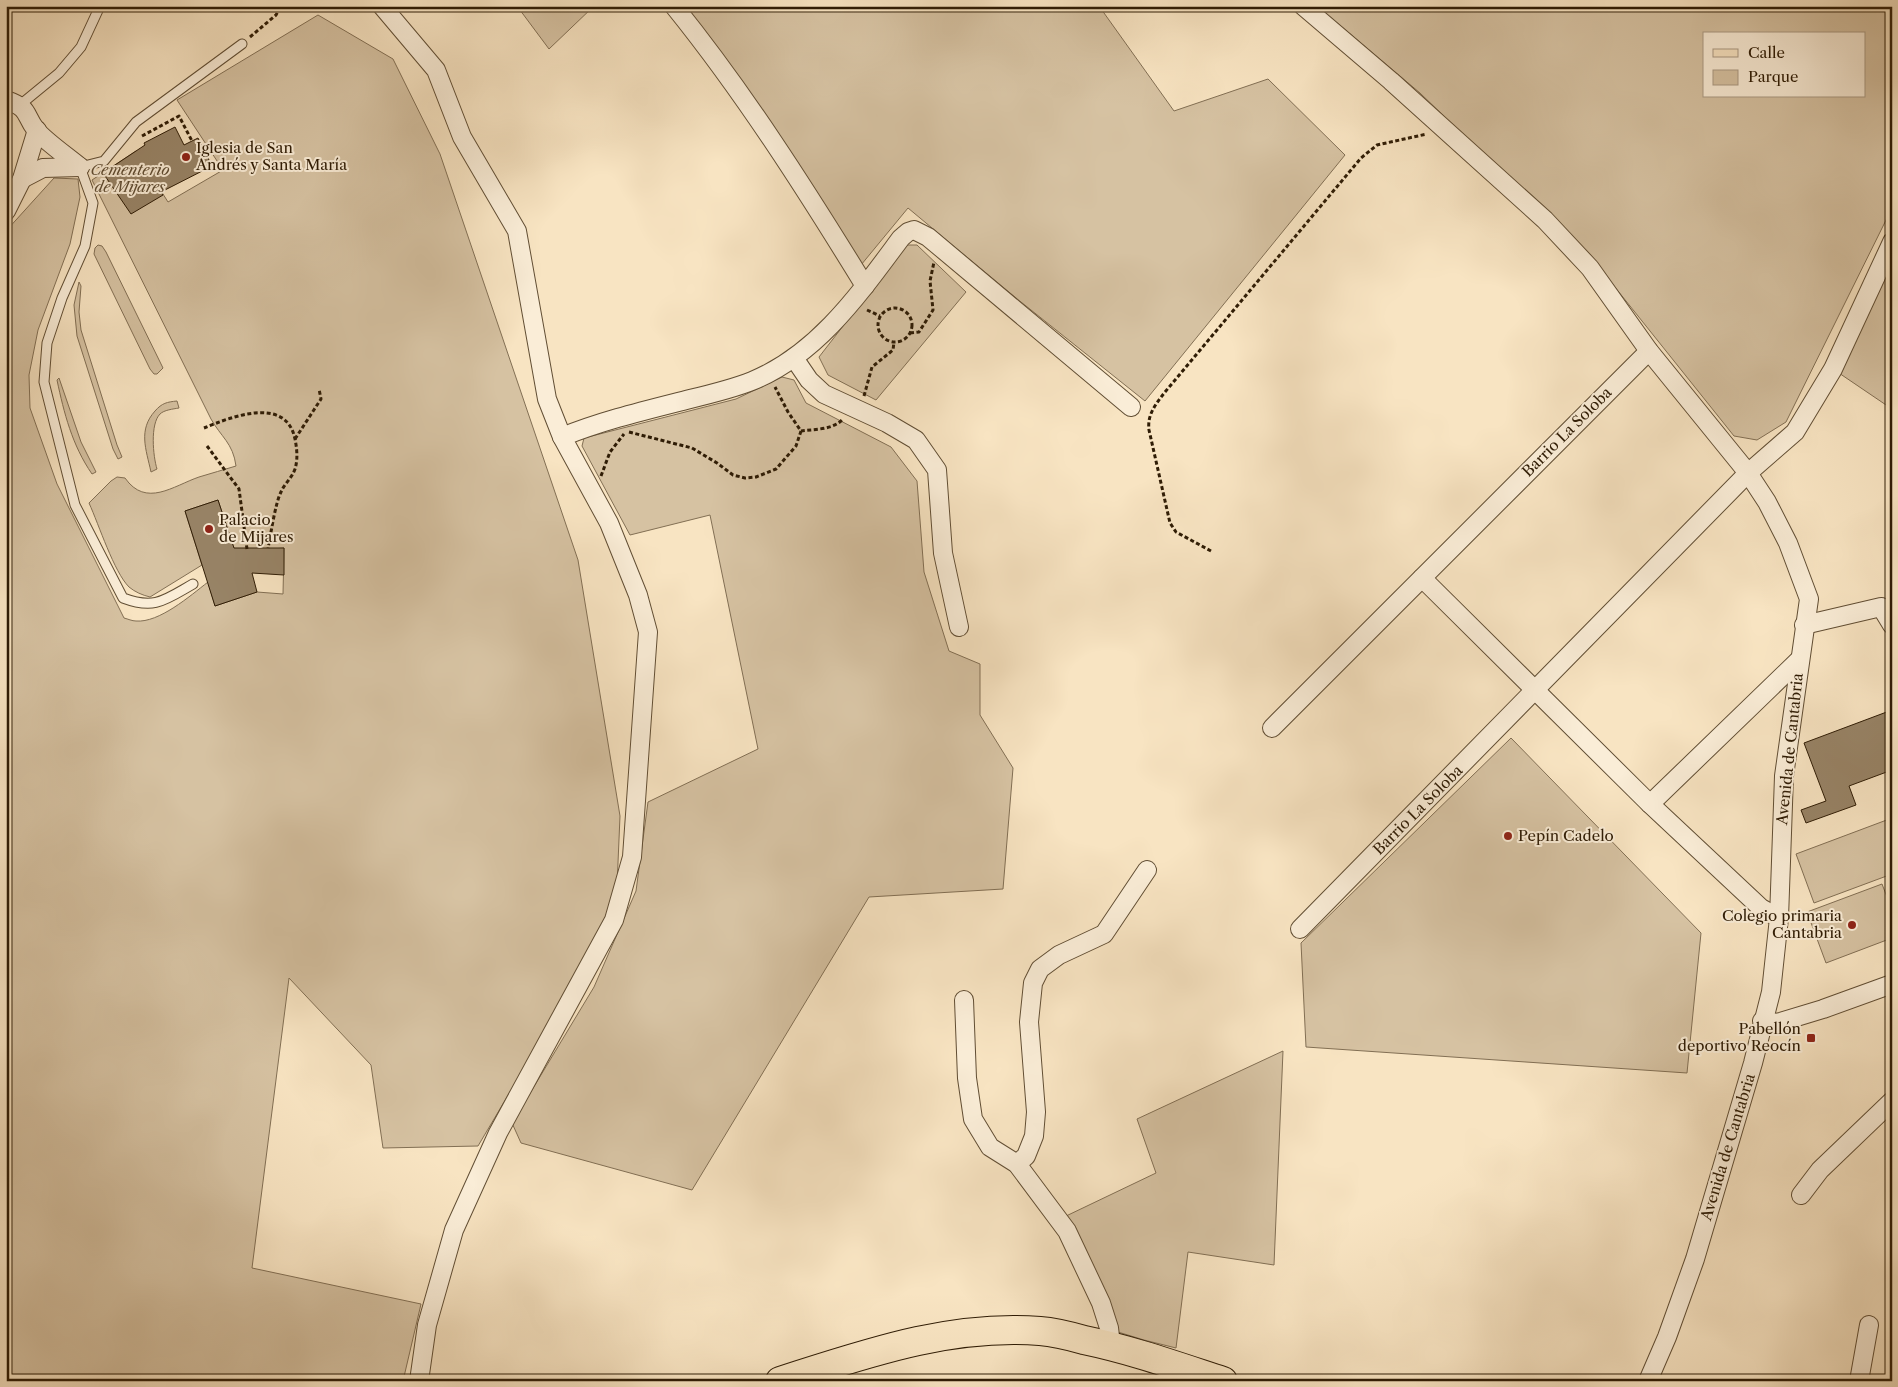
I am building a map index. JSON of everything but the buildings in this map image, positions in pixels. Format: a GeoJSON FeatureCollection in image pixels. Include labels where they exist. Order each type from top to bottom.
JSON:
{"type":"FeatureCollection","features":[{"type":"Feature","properties":{"kind":"main road"},"geometry":{"type":"LineString","coordinates":[[780,1381],[875,1351],[928,1338],[989,1330],[1041,1331],[1111,1345],[1223,1381]]}},
{"type":"Feature","properties":{"kind":"street"},"geometry":{"type":"LineString","coordinates":[[382,6],[436,70],[462,137],[517,230],[547,399],[562,437],[609,523],[638,595],[648,632],[632,857],[614,920],[498,1133],[454,1230],[427,1325],[419,1381]]}},
{"type":"Feature","properties":{"kind":"street"},"geometry":{"type":"LineString","coordinates":[[674,6],[710,52],[804,188],[865,286]]}},
{"type":"Feature","properties":{"kind":"street","name":"Avenida de Cantabria"},"geometry":{"type":"LineString","coordinates":[[1303,6],[1391,81],[1545,220],[1590,268],[1649,351],[1748,473],[1767,502],[1788,543],[1809,599],[1799,660],[1782,800],[1779,918],[1771,992],[1762,1021],[1753,1063],[1695,1259],[1648,1381]]}},
{"type":"Feature","properties":{"kind":"street"},"geometry":{"type":"LineString","coordinates":[[13,103],[29,115],[36,130],[80,166]]}},
{"type":"Feature","properties":{"kind":"street"},"geometry":{"type":"LineString","coordinates":[[6,211],[22,179],[36,130]]}},
{"type":"Feature","properties":{"kind":"street"},"geometry":{"type":"LineString","coordinates":[[22,179],[43,168],[80,166]]}},
{"type":"Feature","properties":{"kind":"street"},"geometry":{"type":"LineString","coordinates":[[562,437],[593,424],[723,391],[752,381],[794,358],[831,325],[908,232],[914,230],[938,245],[1131,407]]}},
{"type":"Feature","properties":{"kind":"street","name":"Barrio La Soloba"},"geometry":{"type":"LineString","coordinates":[[1300,929],[1748,473],[1795,432],[1832,369],[1892,242]]}},
{"type":"Feature","properties":{"kind":"street","name":"Barrio La Soloba"},"geometry":{"type":"LineString","coordinates":[[1272,728],[1649,351]]}},
{"type":"Feature","properties":{"kind":"street"},"geometry":{"type":"LineString","coordinates":[[794,358],[809,380],[824,394],[886,423],[916,440],[937,470],[942,553],[958,627]]}},
{"type":"Feature","properties":{"kind":"street"},"geometry":{"type":"LineString","coordinates":[[1422,578],[1650,804],[1761,908],[1779,918]]}},
{"type":"Feature","properties":{"kind":"street"},"geometry":{"type":"LineString","coordinates":[[1804,625],[1881,607],[1892,625]]}},
{"type":"Feature","properties":{"kind":"street"},"geometry":{"type":"LineString","coordinates":[[1650,804],[1799,660]]}},
{"type":"Feature","properties":{"kind":"street"},"geometry":{"type":"LineString","coordinates":[[1017,1164],[1026,1156],[1034,1136],[1036,1112],[1029,1022],[1033,983],[1040,969],[1059,954],[1104,934],[1147,870]]}},
{"type":"Feature","properties":{"kind":"street"},"geometry":{"type":"LineString","coordinates":[[1762,1021],[1777,1023],[1823,1009],[1892,984]]}},
{"type":"Feature","properties":{"kind":"street"},"geometry":{"type":"LineString","coordinates":[[964,1000],[967,1078],[973,1119],[990,1147],[1017,1164],[1067,1231],[1101,1303],[1109,1328],[1111,1345]]}},
{"type":"Feature","properties":{"kind":"street"},"geometry":{"type":"LineString","coordinates":[[1801,1195],[1820,1170],[1892,1100]]}},
{"type":"Feature","properties":{"kind":"street"},"geometry":{"type":"LineString","coordinates":[[1859,1381],[1869,1325]]}},
{"type":"Feature","properties":{"kind":"lane"},"geometry":{"type":"LineString","coordinates":[[13,103],[59,73],[82,47],[100,6]]}},
{"type":"Feature","properties":{"kind":"lane"},"geometry":{"type":"LineString","coordinates":[[193,584],[154,604],[138,604],[123,598],[75,505],[44,382],[47,343],[62,298],[85,246],[93,203],[80,166],[104,161],[136,122],[242,44]]}},
{"type":"Feature","properties":{"kind":"path"},"geometry":{"type":"LineString","coordinates":[[242,44],[276,16],[280,6]]}},
{"type":"Feature","properties":{"kind":"path"},"geometry":{"type":"LineString","coordinates":[[109,155],[124,149],[142,135],[179,116],[192,141]]}},
{"type":"Feature","properties":{"kind":"path"},"geometry":{"type":"LineString","coordinates":[[1212,551],[1176,532],[1170,523],[1149,434],[1148,421],[1152,410],[1299,231],[1368,151],[1386,142],[1418,137],[1441,126]]}},
{"type":"Feature","properties":{"kind":"path"},"geometry":{"type":"LineString","coordinates":[[910,333],[912,322],[910,316],[901,308],[889,308],[880,316],[878,321],[880,333],[888,341],[900,341],[910,333],[919,332],[934,310],[930,282],[938,245]]}},
{"type":"Feature","properties":{"kind":"path"},"geometry":{"type":"LineString","coordinates":[[594,495],[610,452],[626,432],[692,448],[718,463],[733,475],[745,478],[756,477],[776,469],[796,446],[801,431],[788,412],[770,372]]}},
{"type":"Feature","properties":{"kind":"path"},"geometry":{"type":"LineString","coordinates":[[295,440],[321,399],[319,389]]}},
{"type":"Feature","properties":{"kind":"path"},"geometry":{"type":"LineString","coordinates":[[204,428],[225,419],[258,412],[274,414],[288,422],[293,431],[297,449],[295,470],[281,492],[268,548]]}},
{"type":"Feature","properties":{"kind":"path"},"geometry":{"type":"LineString","coordinates":[[207,446],[239,488],[247,549]]}},
{"type":"Feature","properties":{"kind":"green space"},"geometry":{"type":"Polygon","coordinates":[[[517,6],[594,6],[549,49],[517,6]]]}},
{"type":"Feature","properties":{"kind":"green space"},"geometry":{"type":"Polygon","coordinates":[[[683,6],[1099,6],[1174,111],[1268,79],[1345,155],[1145,401],[1016,298],[908,208],[861,265],[683,6]]]}},
{"type":"Feature","properties":{"kind":"green space"},"geometry":{"type":"Polygon","coordinates":[[[1317,6],[1892,6],[1892,208],[1786,422],[1757,440],[1734,436],[1594,261],[1420,93],[1317,6]]]}},
{"type":"Feature","properties":{"kind":"green space","name":"Cementerio de Mijares"},"geometry":{"type":"Polygon","coordinates":[[[318,15],[393,59],[440,154],[578,560],[620,816],[617,886],[598,936],[548,1028],[478,1146],[383,1148],[371,1065],[289,978],[252,1268],[421,1304],[403,1381],[6,1381],[6,231],[54,178],[78,179],[80,197],[70,244],[38,330],[29,375],[30,408],[57,484],[124,618],[136,621],[154,618],[174,607],[208,582],[215,606],[257,592],[283,594],[284,548],[235,552],[218,500],[185,511],[202,565],[150,597],[129,587],[112,560],[89,503],[111,481],[117,477],[125,478],[133,487],[142,492],[160,492],[199,477],[236,466],[232,451],[211,419],[92,180],[136,151],[168,202],[223,170],[177,100],[318,15]]]}},
{"type":"Feature","properties":{"kind":"green space"},"geometry":{"type":"Polygon","coordinates":[[[1892,242],[1892,409],[1833,369],[1892,242]]]}},
{"type":"Feature","properties":{"kind":"green space"},"geometry":{"type":"Polygon","coordinates":[[[98,245],[102,246],[106,252],[163,368],[157,374],[154,374],[150,369],[94,254],[95,248],[98,245]]]}},
{"type":"Feature","properties":{"kind":"green space"},"geometry":{"type":"Polygon","coordinates":[[[906,245],[917,245],[966,292],[876,400],[828,375],[819,357],[906,245]]]}},
{"type":"Feature","properties":{"kind":"green space"},"geometry":{"type":"Polygon","coordinates":[[[79,282],[81,286],[79,312],[81,330],[122,457],[118,459],[113,449],[77,336],[74,305],[79,282]]]}},
{"type":"Feature","properties":{"kind":"green space"},"geometry":{"type":"Polygon","coordinates":[[[782,377],[794,380],[806,403],[891,447],[917,481],[924,572],[949,651],[980,664],[980,715],[1013,768],[1003,889],[869,897],[692,1190],[521,1143],[512,1123],[594,987],[636,891],[648,802],[758,749],[710,515],[630,535],[582,446],[584,438],[736,399],[782,377]]]}},
{"type":"Feature","properties":{"kind":"green space"},"geometry":{"type":"Polygon","coordinates":[[[59,378],[81,442],[96,472],[92,474],[74,440],[63,405],[57,380],[59,378]]]}},
{"type":"Feature","properties":{"kind":"green space"},"geometry":{"type":"Polygon","coordinates":[[[177,401],[179,408],[160,414],[157,419],[153,440],[157,469],[151,472],[145,440],[146,425],[160,406],[167,402],[177,401]]]}},
{"type":"Feature","properties":{"kind":"green space","name":"Pepín Cadelo"},"geometry":{"type":"Polygon","coordinates":[[[1511,738],[1701,933],[1687,1073],[1306,1047],[1301,943],[1511,738]]]}},
{"type":"Feature","properties":{"kind":"green space"},"geometry":{"type":"Polygon","coordinates":[[[1892,818],[1892,874],[1814,903],[1796,854],[1892,818]]]}},
{"type":"Feature","properties":{"kind":"green space","name":"Colegio primaria Cantabria"},"geometry":{"type":"Polygon","coordinates":[[[1882,884],[1892,910],[1892,938],[1826,963],[1807,912],[1882,884]]]}},
{"type":"Feature","properties":{"kind":"green space"},"geometry":{"type":"Polygon","coordinates":[[[1283,1051],[1274,1265],[1188,1252],[1176,1348],[1118,1332],[1064,1217],[1156,1173],[1137,1119],[1283,1051]]]}},
{"type":"Feature","properties":{"kind":"place","name":"Iglesia de San Andrés y Santa María"},"geometry":{"type":"Point","coordinates":[186,157]}},
{"type":"Feature","properties":{"kind":"place","name":"Palacio de Mijares"},"geometry":{"type":"Point","coordinates":[209,529]}},
{"type":"Feature","properties":{"kind":"place","name":"Pepín Cadelo"},"geometry":{"type":"Point","coordinates":[1508,836]}},
{"type":"Feature","properties":{"kind":"place","name":"Colegio primaria Cantabria"},"geometry":{"type":"Point","coordinates":[1852,925]}},
{"type":"Feature","properties":{"kind":"place","name":"Pabellón deportivo Reocín"},"geometry":{"type":"Point","coordinates":[1811,1038]}}]}
